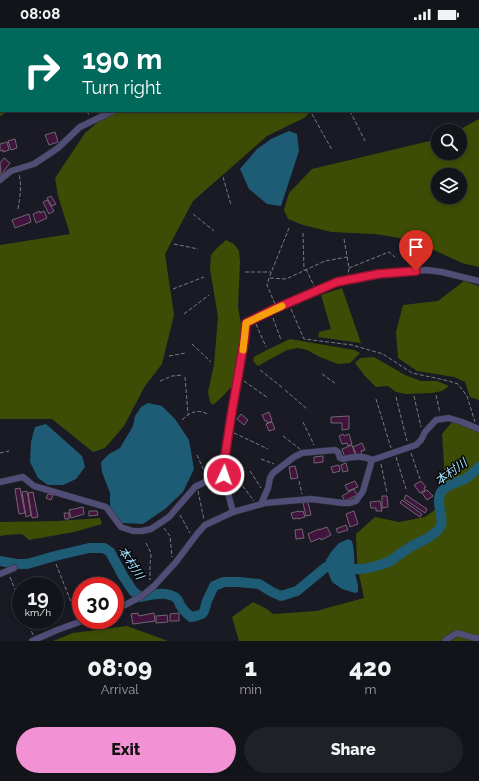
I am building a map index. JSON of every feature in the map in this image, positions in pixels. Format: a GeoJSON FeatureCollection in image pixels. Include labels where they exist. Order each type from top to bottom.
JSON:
{"type":"FeatureCollection","features":[{"type":"Feature","properties":{"kind":"street"},"geometry":{"type":"LineString","coordinates":[[0,180],[11,171],[34,164],[58,148],[80,127],[111,112]]}},
{"type":"Feature","properties":{"kind":"street"},"geometry":{"type":"LineString","coordinates":[[233,512],[224,475],[225,456],[246,323],[337,282],[378,274],[427,270],[479,281]]}},
{"type":"Feature","properties":{"kind":"street"},"geometry":{"type":"LineString","coordinates":[[261,504],[273,473],[302,453],[335,450],[338,452],[340,458],[343,459],[361,456],[372,460],[416,445],[436,420],[449,418],[478,428]]}},
{"type":"Feature","properties":{"kind":"street"},"geometry":{"type":"LineString","coordinates":[[124,605],[142,596],[160,581],[196,534],[205,525],[233,512],[265,503],[311,499],[350,503],[356,500],[363,490],[372,460]]}},
{"type":"Feature","properties":{"kind":"street"},"geometry":{"type":"LineString","coordinates":[[0,482],[23,477],[34,486],[106,507],[121,527],[132,531],[142,531],[151,529],[169,517],[195,487],[208,480],[224,475]]}},
{"type":"Feature","properties":{"kind":"street"},"geometry":{"type":"LineString","coordinates":[[0,574],[14,568]]}},
{"type":"Feature","properties":{"kind":"street"},"geometry":{"type":"LineString","coordinates":[[33,638],[72,625]]}},
{"type":"Feature","properties":{"kind":"street"},"geometry":{"type":"LineString","coordinates":[[445,641],[457,633],[479,638]]}},
{"type":"Feature","properties":{"kind":"path"},"geometry":{"type":"LineString","coordinates":[[87,112],[90,118]]}},
{"type":"Feature","properties":{"kind":"path"},"geometry":{"type":"LineString","coordinates":[[351,112],[366,141]]}},
{"type":"Feature","properties":{"kind":"path"},"geometry":{"type":"LineString","coordinates":[[312,114],[332,150]]}},
{"type":"Feature","properties":{"kind":"path"},"geometry":{"type":"LineString","coordinates":[[18,171],[21,181],[21,188],[18,209]]}},
{"type":"Feature","properties":{"kind":"path"},"geometry":{"type":"LineString","coordinates":[[223,177],[231,205]]}},
{"type":"Feature","properties":{"kind":"path"},"geometry":{"type":"LineString","coordinates":[[192,214],[214,231]]}},
{"type":"Feature","properties":{"kind":"path"},"geometry":{"type":"LineString","coordinates":[[276,307],[267,285],[289,228]]}},
{"type":"Feature","properties":{"kind":"path"},"geometry":{"type":"LineString","coordinates":[[303,233],[304,271]]}},
{"type":"Feature","properties":{"kind":"path"},"geometry":{"type":"LineString","coordinates":[[344,239],[349,268],[347,277]]}},
{"type":"Feature","properties":{"kind":"path"},"geometry":{"type":"LineString","coordinates":[[174,244],[198,248]]}},
{"type":"Feature","properties":{"kind":"path"},"geometry":{"type":"LineString","coordinates":[[349,268],[389,252],[395,257]]}},
{"type":"Feature","properties":{"kind":"path"},"geometry":{"type":"LineString","coordinates":[[269,278],[286,279],[325,261],[347,257]]}},
{"type":"Feature","properties":{"kind":"path"},"geometry":{"type":"LineString","coordinates":[[306,270],[315,288]]}},
{"type":"Feature","properties":{"kind":"path"},"geometry":{"type":"LineString","coordinates":[[245,272],[271,272]]}},
{"type":"Feature","properties":{"kind":"path"},"geometry":{"type":"LineString","coordinates":[[173,289],[204,277]]}},
{"type":"Feature","properties":{"kind":"path"},"geometry":{"type":"LineString","coordinates":[[184,314],[210,294]]}},
{"type":"Feature","properties":{"kind":"path"},"geometry":{"type":"LineString","coordinates":[[288,303],[304,338],[352,345],[383,354],[412,373],[458,384],[467,396],[478,428]]}},
{"type":"Feature","properties":{"kind":"path"},"geometry":{"type":"LineString","coordinates":[[271,314],[281,340]]}},
{"type":"Feature","properties":{"kind":"path"},"geometry":{"type":"LineString","coordinates":[[255,321],[266,347]]}},
{"type":"Feature","properties":{"kind":"path"},"geometry":{"type":"LineString","coordinates":[[192,344],[211,362]]}},
{"type":"Feature","properties":{"kind":"path"},"geometry":{"type":"LineString","coordinates":[[168,356],[186,353]]}},
{"type":"Feature","properties":{"kind":"path"},"geometry":{"type":"LineString","coordinates":[[260,370],[282,388]]}},
{"type":"Feature","properties":{"kind":"path"},"geometry":{"type":"LineString","coordinates":[[322,374],[336,384]]}},
{"type":"Feature","properties":{"kind":"path"},"geometry":{"type":"LineString","coordinates":[[160,381],[172,376],[182,375]]}},
{"type":"Feature","properties":{"kind":"path"},"geometry":{"type":"LineString","coordinates":[[185,377],[188,414]]}},
{"type":"Feature","properties":{"kind":"path"},"geometry":{"type":"LineString","coordinates":[[241,379],[268,398]]}},
{"type":"Feature","properties":{"kind":"path"},"geometry":{"type":"LineString","coordinates":[[285,390],[308,409]]}},
{"type":"Feature","properties":{"kind":"path"},"geometry":{"type":"LineString","coordinates":[[436,395],[441,416]]}},
{"type":"Feature","properties":{"kind":"path"},"geometry":{"type":"LineString","coordinates":[[414,396],[422,431]]}},
{"type":"Feature","properties":{"kind":"path"},"geometry":{"type":"LineString","coordinates":[[396,397],[408,444]]}},
{"type":"Feature","properties":{"kind":"path"},"geometry":{"type":"LineString","coordinates":[[376,399],[391,448]]}},
{"type":"Feature","properties":{"kind":"path"},"geometry":{"type":"LineString","coordinates":[[182,420],[188,414],[196,411],[208,414]]}},
{"type":"Feature","properties":{"kind":"path"},"geometry":{"type":"LineString","coordinates":[[304,422],[316,449]]}},
{"type":"Feature","properties":{"kind":"path"},"geometry":{"type":"LineString","coordinates":[[233,432],[268,449]]}},
{"type":"Feature","properties":{"kind":"path"},"geometry":{"type":"LineString","coordinates":[[283,436],[303,451]]}},
{"type":"Feature","properties":{"kind":"path"},"geometry":{"type":"LineString","coordinates":[[0,453],[9,451]]}},
{"type":"Feature","properties":{"kind":"path"},"geometry":{"type":"LineString","coordinates":[[411,452],[420,479]]}},
{"type":"Feature","properties":{"kind":"path"},"geometry":{"type":"LineString","coordinates":[[197,455],[207,478]]}},
{"type":"Feature","properties":{"kind":"path"},"geometry":{"type":"LineString","coordinates":[[396,456],[406,489]]}},
{"type":"Feature","properties":{"kind":"path"},"geometry":{"type":"LineString","coordinates":[[261,459],[278,467]]}},
{"type":"Feature","properties":{"kind":"path"},"geometry":{"type":"LineString","coordinates":[[381,460],[387,493]]}},
{"type":"Feature","properties":{"kind":"path"},"geometry":{"type":"LineString","coordinates":[[250,471],[264,491]]}},
{"type":"Feature","properties":{"kind":"path"},"geometry":{"type":"LineString","coordinates":[[299,480],[302,495]]}},
{"type":"Feature","properties":{"kind":"path"},"geometry":{"type":"LineString","coordinates":[[239,481],[254,501]]}},
{"type":"Feature","properties":{"kind":"path"},"geometry":{"type":"LineString","coordinates":[[198,490],[205,522]]}},
{"type":"Feature","properties":{"kind":"path"},"geometry":{"type":"LineString","coordinates":[[179,513],[191,535]]}},
{"type":"Feature","properties":{"kind":"path"},"geometry":{"type":"LineString","coordinates":[[164,527],[170,536],[172,561]]}},
{"type":"Feature","properties":{"kind":"path"},"geometry":{"type":"LineString","coordinates":[[146,543],[151,556],[150,583]]}},
{"type":"Feature","properties":{"kind":"path"},"geometry":{"type":"LineString","coordinates":[[56,564],[72,604]]}},
{"type":"Feature","properties":{"kind":"path"},"geometry":{"type":"LineString","coordinates":[[10,577],[12,582]]}},
{"type":"Feature","properties":{"kind":"green space"},"geometry":{"type":"Polygon","coordinates":[[[0,112],[7,112],[0,116],[0,112]]]}},
{"type":"Feature","properties":{"kind":"green space"},"geometry":{"type":"Polygon","coordinates":[[[117,112],[310,112],[304,118],[267,136],[193,201],[165,254],[174,315],[162,364],[145,386],[124,426],[105,448],[93,452],[52,419],[0,419],[0,245],[70,234],[58,196],[55,178],[85,133],[103,118],[117,112]]]}},
{"type":"Feature","properties":{"kind":"green space"},"geometry":{"type":"Polygon","coordinates":[[[479,119],[479,267],[462,263],[412,240],[375,234],[331,232],[303,225],[288,219],[284,210],[289,193],[312,169],[431,141],[431,160],[467,160],[467,126],[479,119]]]}},
{"type":"Feature","properties":{"kind":"green space"},"geometry":{"type":"Polygon","coordinates":[[[226,240],[234,244],[239,251],[238,307],[242,330],[232,386],[213,405],[210,402],[208,392],[214,365],[218,317],[210,269],[211,255],[226,240]]]}},
{"type":"Feature","properties":{"kind":"green space"},"geometry":{"type":"Polygon","coordinates":[[[464,281],[479,286],[479,400],[470,397],[465,382],[454,377],[417,371],[398,358],[396,332],[403,305],[438,301],[464,281]]]}},
{"type":"Feature","properties":{"kind":"green space"},"geometry":{"type":"Polygon","coordinates":[[[342,288],[361,343],[318,337],[319,332],[331,329],[321,295],[342,288]]]}},
{"type":"Feature","properties":{"kind":"green space"},"geometry":{"type":"Polygon","coordinates":[[[290,339],[354,350],[360,353],[350,363],[338,364],[307,350],[298,348],[287,350],[258,366],[253,361],[254,357],[290,339]]]}},
{"type":"Feature","properties":{"kind":"green space"},"geometry":{"type":"Polygon","coordinates":[[[374,357],[405,375],[421,381],[437,381],[449,386],[442,391],[432,393],[406,394],[396,392],[388,386],[376,387],[355,363],[360,358],[374,357]]]}},
{"type":"Feature","properties":{"kind":"green space"},"geometry":{"type":"Polygon","coordinates":[[[452,422],[470,427],[479,433],[479,641],[239,641],[232,617],[253,602],[267,609],[273,614],[316,611],[364,598],[357,565],[356,534],[375,517],[399,522],[425,517],[436,509],[445,480],[442,434],[452,422]]]}},
{"type":"Feature","properties":{"kind":"green space"},"geometry":{"type":"Polygon","coordinates":[[[100,518],[102,524],[74,532],[29,540],[22,534],[0,536],[0,522],[58,521],[100,518]]]}},
{"type":"Feature","properties":{"kind":"green space"},"geometry":{"type":"Polygon","coordinates":[[[124,626],[127,626],[168,641],[53,641],[73,633],[104,629],[124,629],[124,626]]]}},
{"type":"Feature","properties":{"kind":"water"},"geometry":{"type":"Polygon","coordinates":[[[289,131],[297,134],[299,151],[281,206],[267,204],[249,189],[240,169],[257,149],[271,139],[289,131]]]}},
{"type":"Feature","properties":{"kind":"water"},"geometry":{"type":"Polygon","coordinates":[[[148,403],[162,406],[175,419],[189,440],[194,469],[183,492],[165,509],[143,524],[122,523],[110,508],[110,493],[102,472],[101,462],[109,454],[120,448],[133,426],[135,416],[141,407],[148,403]]]}},
{"type":"Feature","properties":{"kind":"water"},"geometry":{"type":"Polygon","coordinates":[[[46,424],[82,456],[83,459],[85,467],[76,479],[63,485],[48,485],[38,478],[30,462],[31,442],[35,427],[46,424]]]}},
{"type":"Feature","properties":{"kind":"water"},"geometry":{"type":"Polygon","coordinates":[[[348,539],[352,541],[354,549],[355,573],[358,584],[358,592],[355,593],[342,589],[332,582],[326,567],[326,560],[331,552],[339,543],[348,539]]]}},
{"type":"Feature","properties":{"kind":"building"},"geometry":{"type":"Polygon","coordinates":[[[55,132],[58,142],[49,145],[45,135],[55,132]]]}},
{"type":"Feature","properties":{"kind":"building"},"geometry":{"type":"Polygon","coordinates":[[[15,139],[17,148],[11,150],[8,141],[15,139]]]}},
{"type":"Feature","properties":{"kind":"building"},"geometry":{"type":"Polygon","coordinates":[[[7,142],[9,150],[3,152],[3,150],[0,151],[0,144],[7,142]]]}},
{"type":"Feature","properties":{"kind":"building"},"geometry":{"type":"Polygon","coordinates":[[[4,158],[10,163],[1,175],[0,163],[4,158]]]}},
{"type":"Feature","properties":{"kind":"building"},"geometry":{"type":"Polygon","coordinates":[[[51,196],[56,204],[52,206],[47,198],[51,196]]]}},
{"type":"Feature","properties":{"kind":"building"},"geometry":{"type":"Polygon","coordinates":[[[47,200],[54,211],[49,214],[43,202],[47,200]]]}},
{"type":"Feature","properties":{"kind":"building"},"geometry":{"type":"Polygon","coordinates":[[[40,211],[40,213],[44,211],[47,218],[36,223],[33,214],[40,211]]]}},
{"type":"Feature","properties":{"kind":"building"},"geometry":{"type":"Polygon","coordinates":[[[29,214],[31,222],[15,228],[12,220],[29,214]]]}},
{"type":"Feature","properties":{"kind":"building"},"geometry":{"type":"Polygon","coordinates":[[[269,412],[272,421],[268,423],[262,415],[269,412]]]}},
{"type":"Feature","properties":{"kind":"building"},"geometry":{"type":"Polygon","coordinates":[[[241,414],[248,420],[244,425],[237,419],[241,414]]]}},
{"type":"Feature","properties":{"kind":"building"},"geometry":{"type":"Polygon","coordinates":[[[349,416],[349,429],[342,430],[342,423],[331,423],[331,417],[349,416]]]}},
{"type":"Feature","properties":{"kind":"building"},"geometry":{"type":"Polygon","coordinates":[[[272,422],[275,429],[269,431],[266,424],[272,422]]]}},
{"type":"Feature","properties":{"kind":"building"},"geometry":{"type":"Polygon","coordinates":[[[343,434],[344,436],[349,434],[352,444],[348,446],[347,443],[342,444],[339,436],[343,434]]]}},
{"type":"Feature","properties":{"kind":"building"},"geometry":{"type":"Polygon","coordinates":[[[362,443],[365,450],[361,451],[362,453],[357,456],[353,447],[362,443]]]}},
{"type":"Feature","properties":{"kind":"building"},"geometry":{"type":"Polygon","coordinates":[[[352,445],[355,454],[345,458],[342,449],[352,445]]]}},
{"type":"Feature","properties":{"kind":"building"},"geometry":{"type":"Polygon","coordinates":[[[323,456],[323,462],[314,463],[314,457],[323,456]]]}},
{"type":"Feature","properties":{"kind":"building"},"geometry":{"type":"Polygon","coordinates":[[[346,463],[348,471],[343,472],[341,465],[346,463]]]}},
{"type":"Feature","properties":{"kind":"building"},"geometry":{"type":"Polygon","coordinates":[[[339,465],[340,471],[333,473],[331,467],[339,465]]]}},
{"type":"Feature","properties":{"kind":"building"},"geometry":{"type":"Polygon","coordinates":[[[295,466],[298,478],[291,479],[289,467],[295,466]]]}},
{"type":"Feature","properties":{"kind":"building"},"geometry":{"type":"Polygon","coordinates":[[[355,481],[358,487],[348,491],[345,485],[355,481]]]}},
{"type":"Feature","properties":{"kind":"building"},"geometry":{"type":"Polygon","coordinates":[[[421,481],[426,487],[424,488],[425,490],[420,493],[414,485],[421,481]]]}},
{"type":"Feature","properties":{"kind":"building"},"geometry":{"type":"Polygon","coordinates":[[[20,488],[25,513],[19,514],[15,489],[20,488]]]}},
{"type":"Feature","properties":{"kind":"building"},"geometry":{"type":"Polygon","coordinates":[[[354,489],[357,495],[345,501],[342,496],[354,489]]]}},
{"type":"Feature","properties":{"kind":"building"},"geometry":{"type":"Polygon","coordinates":[[[427,490],[433,496],[427,500],[422,493],[427,490]]]}},
{"type":"Feature","properties":{"kind":"building"},"geometry":{"type":"Polygon","coordinates":[[[27,491],[31,515],[26,517],[22,492],[27,491]]]}},
{"type":"Feature","properties":{"kind":"building"},"geometry":{"type":"Polygon","coordinates":[[[33,492],[38,517],[32,518],[28,493],[33,492]]]}},
{"type":"Feature","properties":{"kind":"building"},"geometry":{"type":"Polygon","coordinates":[[[48,494],[53,495],[51,500],[46,498],[48,494]]]}},
{"type":"Feature","properties":{"kind":"building"},"geometry":{"type":"Polygon","coordinates":[[[406,495],[427,509],[425,513],[404,499],[406,495]]]}},
{"type":"Feature","properties":{"kind":"building"},"geometry":{"type":"Polygon","coordinates":[[[382,496],[387,496],[388,507],[382,508],[382,496]]]}},
{"type":"Feature","properties":{"kind":"building"},"geometry":{"type":"Polygon","coordinates":[[[402,500],[422,514],[420,517],[400,503],[402,500]]]}},
{"type":"Feature","properties":{"kind":"building"},"geometry":{"type":"Polygon","coordinates":[[[380,501],[382,511],[376,511],[376,508],[371,508],[370,502],[380,501]]]}},
{"type":"Feature","properties":{"kind":"building"},"geometry":{"type":"Polygon","coordinates":[[[308,502],[311,515],[306,516],[303,503],[308,502]]]}},
{"type":"Feature","properties":{"kind":"building"},"geometry":{"type":"Polygon","coordinates":[[[83,507],[84,514],[71,518],[69,510],[83,507]]]}},
{"type":"Feature","properties":{"kind":"building"},"geometry":{"type":"Polygon","coordinates":[[[89,511],[97,511],[98,515],[89,516],[89,511]]]}},
{"type":"Feature","properties":{"kind":"building"},"geometry":{"type":"Polygon","coordinates":[[[303,511],[305,517],[293,519],[291,513],[303,511]]]}},
{"type":"Feature","properties":{"kind":"building"},"geometry":{"type":"Polygon","coordinates":[[[354,511],[358,524],[350,527],[346,514],[354,511]]]}},
{"type":"Feature","properties":{"kind":"building"},"geometry":{"type":"Polygon","coordinates":[[[64,513],[69,513],[69,519],[65,519],[64,513]]]}},
{"type":"Feature","properties":{"kind":"building"},"geometry":{"type":"Polygon","coordinates":[[[346,525],[348,530],[338,533],[336,529],[346,525]]]}},
{"type":"Feature","properties":{"kind":"building"},"geometry":{"type":"Polygon","coordinates":[[[327,527],[331,535],[321,540],[320,538],[311,542],[308,534],[327,527]]]}},
{"type":"Feature","properties":{"kind":"building"},"geometry":{"type":"Polygon","coordinates":[[[302,529],[304,538],[296,539],[295,530],[302,529]]]}},
{"type":"Feature","properties":{"kind":"building"},"geometry":{"type":"Polygon","coordinates":[[[138,613],[139,616],[154,613],[155,621],[133,624],[131,614],[138,613]]]}},
{"type":"Feature","properties":{"kind":"building"},"geometry":{"type":"Polygon","coordinates":[[[179,613],[179,621],[170,621],[170,614],[179,613]]]}},
{"type":"Feature","properties":{"kind":"building"},"geometry":{"type":"Polygon","coordinates":[[[167,615],[168,622],[156,623],[156,616],[167,615]]]}},
{"type":"Feature","properties":{"kind":"waterway","name":"本村川"},"geometry":{"type":"LineString","coordinates":[[0,561],[16,564],[27,564],[89,548],[104,548],[110,552],[123,576],[133,591],[140,597],[154,594],[173,596],[191,617],[203,613],[214,586],[224,582],[259,584],[281,596],[297,591],[326,567],[363,569],[389,562],[408,548],[437,531],[442,521],[439,505],[439,496],[441,492],[449,486],[467,478],[479,467]]}},
{"type":"Feature","properties":{"kind":"slow traffic"},"geometry":{"type":"LineString","coordinates":[[243,350],[246,323],[282,306]]}},
{"type":"Feature","properties":{"kind":"route"},"geometry":{"type":"LineString","coordinates":[[224,475],[225,456],[246,323],[337,282],[378,274],[416,271]]}}]}
